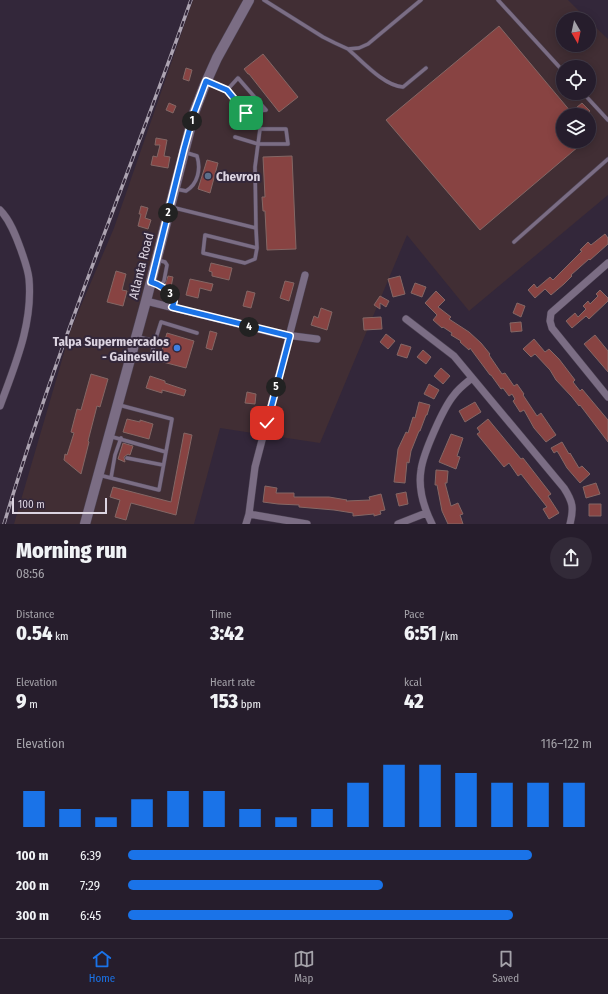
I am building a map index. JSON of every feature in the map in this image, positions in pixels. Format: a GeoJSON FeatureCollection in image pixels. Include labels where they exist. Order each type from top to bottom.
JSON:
{"type":"FeatureCollection","features":[{"type":"Feature","properties":{"kind":"main road","name":"Atlanta Road"},"geometry":{"type":"LineString","coordinates":[[85,524],[146,301],[156,283],[156,259],[194,113],[206,81],[217,58],[249,0]]}},
{"type":"Feature","properties":{"kind":"street"},"geometry":{"type":"LineString","coordinates":[[0,210],[16,235],[28,278],[29,297],[27,320],[22,345],[0,406]]}},
{"type":"Feature","properties":{"kind":"street"},"geometry":{"type":"LineString","coordinates":[[608,263],[552,313],[550,321],[552,328],[608,397]]}},
{"type":"Feature","properties":{"kind":"street"},"geometry":{"type":"LineString","coordinates":[[246,524],[249,514],[255,467],[305,275]]}},
{"type":"Feature","properties":{"kind":"street"},"geometry":{"type":"LineString","coordinates":[[146,301],[290,336],[317,339]]}},
{"type":"Feature","properties":{"kind":"street"},"geometry":{"type":"LineString","coordinates":[[406,319],[454,356],[564,488],[571,499],[573,512],[570,524]]}},
{"type":"Feature","properties":{"kind":"street"},"geometry":{"type":"LineString","coordinates":[[432,524],[426,512],[420,484],[424,456],[445,408],[453,395],[472,378]]}},
{"type":"Feature","properties":{"kind":"street"},"geometry":{"type":"LineString","coordinates":[[398,524],[426,512]]}},
{"type":"Feature","properties":{"kind":"street"},"geometry":{"type":"LineString","coordinates":[[249,514],[306,524]]}},
{"type":"Feature","properties":{"kind":"lane"},"geometry":{"type":"LineString","coordinates":[[264,0],[323,37],[348,48],[376,74],[390,84],[403,87],[426,68]]}},
{"type":"Feature","properties":{"kind":"lane"},"geometry":{"type":"LineString","coordinates":[[348,48],[359,48],[368,44],[421,0]]}},
{"type":"Feature","properties":{"kind":"lane"},"geometry":{"type":"LineString","coordinates":[[498,0],[556,63]]}},
{"type":"Feature","properties":{"kind":"lane"},"geometry":{"type":"LineString","coordinates":[[206,81],[227,90],[246,113],[266,110],[238,78],[227,90]]}},
{"type":"Feature","properties":{"kind":"lane"},"geometry":{"type":"LineString","coordinates":[[589,100],[608,120]]}},
{"type":"Feature","properties":{"kind":"lane"},"geometry":{"type":"LineString","coordinates":[[235,138],[258,144],[288,144],[286,129],[260,129],[258,144],[256,167],[257,248],[255,259],[245,263],[203,253],[206,235],[257,248]]}},
{"type":"Feature","properties":{"kind":"lane"},"geometry":{"type":"LineString","coordinates":[[174,189],[186,191],[192,188],[195,183],[199,166],[197,156],[183,152]]}},
{"type":"Feature","properties":{"kind":"lane"},"geometry":{"type":"LineString","coordinates":[[514,242],[608,159]]}},
{"type":"Feature","properties":{"kind":"lane"},"geometry":{"type":"LineString","coordinates":[[169,207],[256,228]]}},
{"type":"Feature","properties":{"kind":"lane"},"geometry":{"type":"LineString","coordinates":[[156,283],[174,299],[172,307]]}},
{"type":"Feature","properties":{"kind":"lane"},"geometry":{"type":"LineString","coordinates":[[150,361],[161,322],[197,334]]}},
{"type":"Feature","properties":{"kind":"lane"},"geometry":{"type":"LineString","coordinates":[[136,336],[155,341]]}},
{"type":"Feature","properties":{"kind":"lane"},"geometry":{"type":"LineString","coordinates":[[98,475],[159,490],[172,419],[118,405]]}},
{"type":"Feature","properties":{"kind":"lane"},"geometry":{"type":"LineString","coordinates":[[109,436],[121,438],[166,452]]}},
{"type":"Feature","properties":{"kind":"lane"},"geometry":{"type":"LineString","coordinates":[[111,478],[121,438]]}},
{"type":"Feature","properties":{"kind":"lane"},"geometry":{"type":"LineString","coordinates":[[104,452],[116,455]]}},
{"type":"Feature","properties":{"kind":"lane"},"geometry":{"type":"LineString","coordinates":[[127,458],[163,465]]}},
{"type":"Feature","properties":{"kind":"shaded area"},"geometry":{"type":"Polygon","coordinates":[[[193,0],[568,0],[580,12],[556,12],[556,52],[596,52],[596,28],[608,39],[608,195],[469,311],[407,235],[320,443],[220,428],[194,524],[14,524],[71,329],[114,228],[193,0]]]}},
{"type":"Feature","properties":{"kind":"building"},"geometry":{"type":"Polygon","coordinates":[[[499,26],[556,94],[556,100],[561,100],[568,108],[556,108],[556,148],[577,148],[480,230],[386,120],[499,26]]]}},
{"type":"Feature","properties":{"kind":"building"},"geometry":{"type":"Polygon","coordinates":[[[263,54],[298,97],[279,112],[244,69],[263,54]]]}},
{"type":"Feature","properties":{"kind":"building"},"geometry":{"type":"Polygon","coordinates":[[[186,68],[192,70],[189,81],[183,79],[186,68]]]}},
{"type":"Feature","properties":{"kind":"building"},"geometry":{"type":"Polygon","coordinates":[[[169,103],[176,106],[173,113],[166,110],[169,103]]]}},
{"type":"Feature","properties":{"kind":"building"},"geometry":{"type":"Polygon","coordinates":[[[582,103],[587,108],[576,108],[582,103]]]}},
{"type":"Feature","properties":{"kind":"building"},"geometry":{"type":"Polygon","coordinates":[[[156,138],[167,140],[164,156],[170,157],[168,168],[151,165],[153,156],[157,157],[160,145],[155,145],[156,138]]]}},
{"type":"Feature","properties":{"kind":"building"},"geometry":{"type":"Polygon","coordinates":[[[292,156],[296,249],[267,250],[265,211],[263,211],[262,197],[265,197],[263,157],[292,156]]]}},
{"type":"Feature","properties":{"kind":"building","name":"Chevron"},"geometry":{"type":"Polygon","coordinates":[[[207,160],[218,163],[210,193],[198,189],[207,160]]]}},
{"type":"Feature","properties":{"kind":"building"},"geometry":{"type":"Polygon","coordinates":[[[141,206],[148,208],[145,218],[151,220],[148,229],[138,226],[141,206]]]}},
{"type":"Feature","properties":{"kind":"building"},"geometry":{"type":"Polygon","coordinates":[[[605,234],[608,238],[608,244],[571,275],[572,276],[564,284],[551,295],[545,289],[535,298],[528,290],[534,284],[537,288],[550,277],[553,280],[582,251],[580,250],[588,242],[591,245],[605,234]]]}},
{"type":"Feature","properties":{"kind":"building"},"geometry":{"type":"Polygon","coordinates":[[[211,263],[232,268],[229,280],[212,276],[212,272],[209,271],[211,263]]]}},
{"type":"Feature","properties":{"kind":"building"},"geometry":{"type":"Polygon","coordinates":[[[116,271],[126,274],[122,290],[127,291],[123,306],[107,302],[116,271]]]}},
{"type":"Feature","properties":{"kind":"building"},"geometry":{"type":"Polygon","coordinates":[[[168,276],[173,277],[171,287],[165,285],[168,276]]]}},
{"type":"Feature","properties":{"kind":"building"},"geometry":{"type":"Polygon","coordinates":[[[400,276],[405,294],[393,297],[388,279],[400,276]]]}},
{"type":"Feature","properties":{"kind":"building"},"geometry":{"type":"Polygon","coordinates":[[[190,279],[213,284],[211,291],[200,288],[198,298],[186,295],[190,279]]]}},
{"type":"Feature","properties":{"kind":"building"},"geometry":{"type":"Polygon","coordinates":[[[285,281],[294,283],[289,301],[280,298],[285,281]]]}},
{"type":"Feature","properties":{"kind":"building"},"geometry":{"type":"Polygon","coordinates":[[[415,283],[426,287],[422,297],[411,293],[415,283]]]}},
{"type":"Feature","properties":{"kind":"building"},"geometry":{"type":"Polygon","coordinates":[[[600,290],[608,298],[608,301],[589,319],[586,316],[572,328],[566,321],[575,313],[578,317],[586,309],[583,306],[588,301],[590,304],[598,296],[596,294],[600,290]]]}},
{"type":"Feature","properties":{"kind":"building"},"geometry":{"type":"Polygon","coordinates":[[[247,291],[255,293],[251,308],[243,306],[247,291]]]}},
{"type":"Feature","properties":{"kind":"building"},"geometry":{"type":"Polygon","coordinates":[[[436,291],[445,300],[438,307],[451,317],[449,319],[469,332],[481,343],[490,354],[489,355],[502,374],[505,373],[514,386],[517,384],[537,416],[541,413],[556,435],[546,442],[534,428],[524,410],[520,412],[513,401],[515,399],[512,394],[509,396],[503,388],[501,389],[470,348],[469,350],[460,342],[461,341],[451,335],[452,333],[443,327],[442,328],[433,320],[437,315],[425,303],[436,291]]]}},
{"type":"Feature","properties":{"kind":"building"},"geometry":{"type":"Polygon","coordinates":[[[380,296],[389,301],[386,307],[380,303],[380,309],[374,305],[380,296]]]}},
{"type":"Feature","properties":{"kind":"building"},"geometry":{"type":"Polygon","coordinates":[[[517,303],[525,306],[521,317],[513,313],[517,303]]]}},
{"type":"Feature","properties":{"kind":"building"},"geometry":{"type":"Polygon","coordinates":[[[321,308],[332,312],[327,330],[311,325],[314,316],[318,318],[321,308]]]}},
{"type":"Feature","properties":{"kind":"building"},"geometry":{"type":"Polygon","coordinates":[[[381,317],[382,329],[364,330],[363,318],[381,317]]]}},
{"type":"Feature","properties":{"kind":"building"},"geometry":{"type":"Polygon","coordinates":[[[521,322],[522,331],[511,332],[510,323],[521,322]]]}},
{"type":"Feature","properties":{"kind":"building"},"geometry":{"type":"Polygon","coordinates":[[[210,331],[217,333],[212,350],[206,348],[210,331]]]}},
{"type":"Feature","properties":{"kind":"building"},"geometry":{"type":"Polygon","coordinates":[[[167,333],[194,341],[186,368],[159,361],[167,333]]]}},
{"type":"Feature","properties":{"kind":"building"},"geometry":{"type":"Polygon","coordinates":[[[386,334],[395,341],[388,349],[380,342],[386,334]]]}},
{"type":"Feature","properties":{"kind":"building"},"geometry":{"type":"Polygon","coordinates":[[[595,335],[608,351],[608,372],[584,344],[595,335]]]}},
{"type":"Feature","properties":{"kind":"building"},"geometry":{"type":"Polygon","coordinates":[[[534,339],[545,352],[549,349],[559,359],[575,380],[573,382],[580,391],[582,389],[608,420],[608,442],[580,405],[579,406],[556,380],[550,370],[535,354],[531,357],[523,349],[534,339]]]}},
{"type":"Feature","properties":{"kind":"building"},"geometry":{"type":"Polygon","coordinates":[[[401,344],[411,347],[407,358],[397,355],[401,344]]]}},
{"type":"Feature","properties":{"kind":"building"},"geometry":{"type":"Polygon","coordinates":[[[423,350],[431,357],[426,364],[417,357],[423,350]]]}},
{"type":"Feature","properties":{"kind":"building"},"geometry":{"type":"Polygon","coordinates":[[[441,368],[450,376],[443,384],[434,376],[441,368]]]}},
{"type":"Feature","properties":{"kind":"building"},"geometry":{"type":"Polygon","coordinates":[[[91,374],[108,379],[100,407],[97,406],[81,474],[64,460],[74,433],[71,432],[77,409],[81,410],[91,374]]]}},
{"type":"Feature","properties":{"kind":"building"},"geometry":{"type":"Polygon","coordinates":[[[150,376],[186,390],[184,396],[162,390],[162,393],[146,388],[150,376]]]}},
{"type":"Feature","properties":{"kind":"building"},"geometry":{"type":"Polygon","coordinates":[[[429,384],[439,390],[434,399],[424,394],[429,384]]]}},
{"type":"Feature","properties":{"kind":"building"},"geometry":{"type":"Polygon","coordinates":[[[247,392],[256,394],[255,404],[245,403],[247,392]]]}},
{"type":"Feature","properties":{"kind":"building"},"geometry":{"type":"Polygon","coordinates":[[[419,402],[430,405],[427,415],[411,451],[409,463],[407,462],[405,483],[394,482],[398,449],[406,432],[408,433],[413,417],[415,418],[419,402]]]}},
{"type":"Feature","properties":{"kind":"building"},"geometry":{"type":"Polygon","coordinates":[[[475,402],[481,412],[465,422],[459,411],[475,402]]]}},
{"type":"Feature","properties":{"kind":"building"},"geometry":{"type":"Polygon","coordinates":[[[127,419],[140,422],[140,420],[153,424],[149,439],[123,432],[127,419]]]}},
{"type":"Feature","properties":{"kind":"building"},"geometry":{"type":"Polygon","coordinates":[[[488,419],[521,459],[523,458],[551,494],[548,496],[559,513],[549,519],[543,509],[547,507],[521,474],[518,476],[509,463],[504,467],[477,434],[480,432],[477,428],[488,419]]]}},
{"type":"Feature","properties":{"kind":"building"},"geometry":{"type":"Polygon","coordinates":[[[184,433],[192,435],[176,515],[131,503],[126,520],[115,517],[120,500],[110,497],[113,487],[171,502],[184,433]]]}},
{"type":"Feature","properties":{"kind":"building"},"geometry":{"type":"Polygon","coordinates":[[[451,434],[463,438],[457,456],[460,457],[456,469],[439,462],[451,434]]]}},
{"type":"Feature","properties":{"kind":"building"},"geometry":{"type":"Polygon","coordinates":[[[562,442],[579,468],[582,466],[590,474],[580,483],[567,468],[557,451],[554,453],[551,448],[562,442]]]}},
{"type":"Feature","properties":{"kind":"building"},"geometry":{"type":"Polygon","coordinates":[[[123,443],[133,446],[130,455],[128,454],[124,457],[125,462],[118,459],[123,443]]]}},
{"type":"Feature","properties":{"kind":"building"},"geometry":{"type":"Polygon","coordinates":[[[436,470],[448,471],[447,483],[445,483],[451,506],[458,503],[463,514],[460,515],[463,524],[448,524],[442,511],[437,485],[435,485],[436,470]]]}},
{"type":"Feature","properties":{"kind":"building"},"geometry":{"type":"Polygon","coordinates":[[[596,483],[600,494],[586,498],[583,487],[596,483]]]}},
{"type":"Feature","properties":{"kind":"building"},"geometry":{"type":"Polygon","coordinates":[[[265,486],[277,488],[276,493],[294,493],[294,497],[329,497],[347,500],[346,501],[370,500],[369,497],[381,494],[385,510],[380,511],[381,514],[374,516],[374,514],[353,516],[353,513],[334,510],[263,502],[265,486]]]}},
{"type":"Feature","properties":{"kind":"building"},"geometry":{"type":"Polygon","coordinates":[[[406,492],[408,504],[399,506],[396,494],[406,492]]]}},
{"type":"Feature","properties":{"kind":"building"},"geometry":{"type":"Polygon","coordinates":[[[589,504],[601,504],[601,516],[589,516],[589,504]]]}},
{"type":"Feature","properties":{"kind":"railway"},"geometry":{"type":"LineString","coordinates":[[4,524],[70,326],[191,0]]}},
{"type":"Feature","properties":{"kind":"place","name":"Chevron"},"geometry":{"type":"Point","coordinates":[208,176]}},
{"type":"Feature","properties":{"kind":"place","name":"Talpa Supermercados - Gainesville"},"geometry":{"type":"Point","coordinates":[177,348]}},
{"type":"Feature","properties":{"kind":"route"},"geometry":{"type":"LineString","coordinates":[[246,113],[227,90],[206,81],[194,113],[184,149],[151,282],[160,285],[172,296],[174,299],[172,307],[290,336],[267,423]]}}]}
